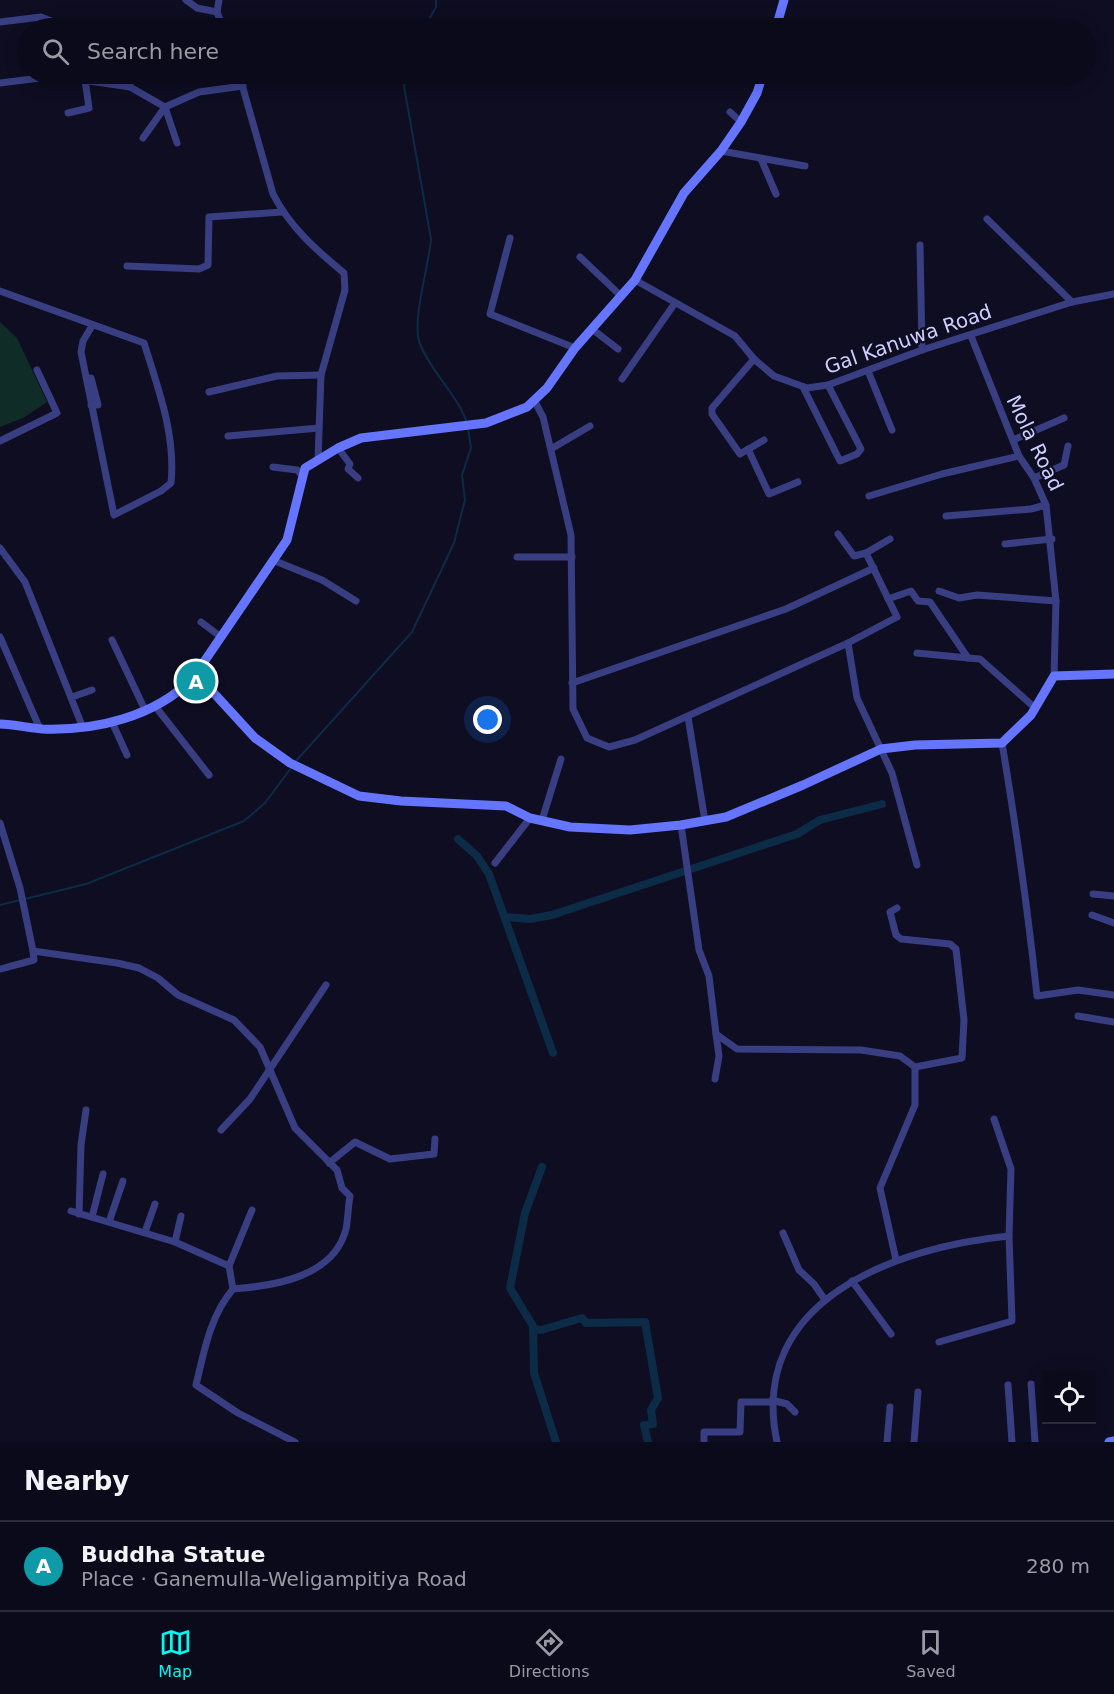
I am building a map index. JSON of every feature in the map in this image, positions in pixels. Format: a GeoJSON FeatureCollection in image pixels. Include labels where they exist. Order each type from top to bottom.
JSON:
{"type":"FeatureCollection","features":[{"type":"Feature","properties":{"kind":"street"},"geometry":{"type":"LineString","coordinates":[[186,0],[197,8],[217,12]]}},
{"type":"Feature","properties":{"kind":"street"},"geometry":{"type":"LineString","coordinates":[[219,0],[217,12],[219,18]]}},
{"type":"Feature","properties":{"kind":"street"},"geometry":{"type":"LineString","coordinates":[[779,18],[784,0]]}},
{"type":"Feature","properties":{"kind":"street"},"geometry":{"type":"LineString","coordinates":[[0,22],[18,20]]}},
{"type":"Feature","properties":{"kind":"street"},"geometry":{"type":"LineString","coordinates":[[0,83],[18,80]]}},
{"type":"Feature","properties":{"kind":"street"},"geometry":{"type":"LineString","coordinates":[[68,113],[89,108],[86,84]]}},
{"type":"Feature","properties":{"kind":"street"},"geometry":{"type":"LineString","coordinates":[[111,84],[130,87],[165,107],[177,143]]}},
{"type":"Feature","properties":{"kind":"street"},"geometry":{"type":"LineString","coordinates":[[0,724],[40,729],[82,728],[112,722],[155,706],[174,696],[193,678],[275,561],[287,540],[305,468],[338,448],[361,438],[486,423],[526,407],[547,388],[575,348],[635,280],[684,193],[721,151],[741,122],[759,84]]}},
{"type":"Feature","properties":{"kind":"street"},"geometry":{"type":"LineString","coordinates":[[143,138],[165,107],[199,92],[243,86],[270,184],[282,212],[308,242],[344,273],[345,290],[321,375],[318,460]]}},
{"type":"Feature","properties":{"kind":"street"},"geometry":{"type":"LineString","coordinates":[[730,112],[741,122]]}},
{"type":"Feature","properties":{"kind":"street"},"geometry":{"type":"LineString","coordinates":[[721,151],[805,166]]}},
{"type":"Feature","properties":{"kind":"street"},"geometry":{"type":"LineString","coordinates":[[761,159],[776,194]]}},
{"type":"Feature","properties":{"kind":"street"},"geometry":{"type":"LineString","coordinates":[[127,266],[199,269],[208,265],[209,217],[282,212]]}},
{"type":"Feature","properties":{"kind":"street"},"geometry":{"type":"LineString","coordinates":[[987,219],[1072,302]]}},
{"type":"Feature","properties":{"kind":"street"},"geometry":{"type":"LineString","coordinates":[[510,238],[490,314],[575,348]]}},
{"type":"Feature","properties":{"kind":"street"},"geometry":{"type":"LineString","coordinates":[[920,245],[922,350]]}},
{"type":"Feature","properties":{"kind":"street"},"geometry":{"type":"LineString","coordinates":[[580,257],[621,296]]}},
{"type":"Feature","properties":{"kind":"street","name":"Gal Kanuwa Road"},"geometry":{"type":"LineString","coordinates":[[635,280],[735,336],[754,359],[774,376],[803,387],[828,385],[922,350],[1072,302],[1114,294]]}},
{"type":"Feature","properties":{"kind":"street"},"geometry":{"type":"LineString","coordinates":[[0,291],[144,343],[164,406],[173,465],[171,483],[162,492],[114,515],[81,352],[83,341],[93,326]]}},
{"type":"Feature","properties":{"kind":"street"},"geometry":{"type":"LineString","coordinates":[[622,379],[675,303]]}},
{"type":"Feature","properties":{"kind":"street"},"geometry":{"type":"LineString","coordinates":[[592,329],[618,349]]}},
{"type":"Feature","properties":{"kind":"street","name":"Mola Road"},"geometry":{"type":"LineString","coordinates":[[971,336],[1019,456],[1034,478],[1047,506],[1052,539],[1056,601],[1054,676]]}},
{"type":"Feature","properties":{"kind":"street"},"geometry":{"type":"LineString","coordinates":[[754,359],[712,408],[712,414],[740,454],[764,440]]}},
{"type":"Feature","properties":{"kind":"street"},"geometry":{"type":"LineString","coordinates":[[0,441],[57,413],[37,370]]}},
{"type":"Feature","properties":{"kind":"street"},"geometry":{"type":"LineString","coordinates":[[868,371],[892,430]]}},
{"type":"Feature","properties":{"kind":"street"},"geometry":{"type":"LineString","coordinates":[[209,392],[277,376],[321,375]]}},
{"type":"Feature","properties":{"kind":"street"},"geometry":{"type":"LineString","coordinates":[[91,378],[98,405],[91,405]]}},
{"type":"Feature","properties":{"kind":"street"},"geometry":{"type":"LineString","coordinates":[[803,387],[840,461],[857,454],[861,449],[828,385]]}},
{"type":"Feature","properties":{"kind":"street"},"geometry":{"type":"LineString","coordinates":[[534,400],[543,417],[571,536],[573,709],[579,726],[587,738],[609,747],[635,740],[894,621],[897,617],[866,553]]}},
{"type":"Feature","properties":{"kind":"street"},"geometry":{"type":"LineString","coordinates":[[1013,440],[1064,418]]}},
{"type":"Feature","properties":{"kind":"street"},"geometry":{"type":"LineString","coordinates":[[551,449],[590,426]]}},
{"type":"Feature","properties":{"kind":"street"},"geometry":{"type":"LineString","coordinates":[[228,436],[319,428]]}},
{"type":"Feature","properties":{"kind":"street"},"geometry":{"type":"LineString","coordinates":[[1034,478],[1064,465],[1068,447]]}},
{"type":"Feature","properties":{"kind":"street"},"geometry":{"type":"LineString","coordinates":[[338,448],[350,464],[348,469],[358,478]]}},
{"type":"Feature","properties":{"kind":"street"},"geometry":{"type":"LineString","coordinates":[[748,450],[769,494],[798,482]]}},
{"type":"Feature","properties":{"kind":"street"},"geometry":{"type":"LineString","coordinates":[[869,496],[942,474],[1019,456]]}},
{"type":"Feature","properties":{"kind":"street"},"geometry":{"type":"LineString","coordinates":[[273,467],[297,470],[302,475]]}},
{"type":"Feature","properties":{"kind":"street"},"geometry":{"type":"LineString","coordinates":[[946,516],[1047,506]]}},
{"type":"Feature","properties":{"kind":"street"},"geometry":{"type":"LineString","coordinates":[[838,534],[854,556],[866,553],[890,539]]}},
{"type":"Feature","properties":{"kind":"street"},"geometry":{"type":"LineString","coordinates":[[1005,544],[1052,539]]}},
{"type":"Feature","properties":{"kind":"street"},"geometry":{"type":"LineString","coordinates":[[0,548],[25,582],[72,697],[82,728]]}},
{"type":"Feature","properties":{"kind":"street"},"geometry":{"type":"LineString","coordinates":[[516,557],[572,557]]}},
{"type":"Feature","properties":{"kind":"street"},"geometry":{"type":"LineString","coordinates":[[275,561],[322,580],[356,601]]}},
{"type":"Feature","properties":{"kind":"street"},"geometry":{"type":"LineString","coordinates":[[572,683],[786,609],[874,568]]}},
{"type":"Feature","properties":{"kind":"street"},"geometry":{"type":"LineString","coordinates":[[888,599],[911,591],[918,601],[930,602],[968,658]]}},
{"type":"Feature","properties":{"kind":"street"},"geometry":{"type":"LineString","coordinates":[[939,591],[959,598],[977,595],[1056,601]]}},
{"type":"Feature","properties":{"kind":"street"},"geometry":{"type":"LineString","coordinates":[[201,622],[221,638]]}},
{"type":"Feature","properties":{"kind":"street"},"geometry":{"type":"LineString","coordinates":[[0,637],[40,729]]}},
{"type":"Feature","properties":{"kind":"street"},"geometry":{"type":"LineString","coordinates":[[112,640],[145,710]]}},
{"type":"Feature","properties":{"kind":"street"},"geometry":{"type":"LineString","coordinates":[[848,643],[857,698],[892,773],[917,865]]}},
{"type":"Feature","properties":{"kind":"street"},"geometry":{"type":"LineString","coordinates":[[917,653],[980,659],[1034,707]]}},
{"type":"Feature","properties":{"kind":"street"},"geometry":{"type":"LineString","coordinates":[[193,678],[211,690],[255,738],[290,763],[359,796],[401,801],[506,806],[530,818],[570,826],[630,830],[681,825],[726,817],[881,749],[915,745],[1002,743],[1018,730],[1054,676],[1114,674]]}},
{"type":"Feature","properties":{"kind":"street"},"geometry":{"type":"LineString","coordinates":[[72,697],[92,690]]}},
{"type":"Feature","properties":{"kind":"street"},"geometry":{"type":"LineString","coordinates":[[155,706],[209,775]]}},
{"type":"Feature","properties":{"kind":"street"},"geometry":{"type":"LineString","coordinates":[[688,717],[705,821]]}},
{"type":"Feature","properties":{"kind":"street"},"geometry":{"type":"LineString","coordinates":[[112,722],[127,755]]}},
{"type":"Feature","properties":{"kind":"street"},"geometry":{"type":"LineString","coordinates":[[1002,743],[1017,850],[1025,888],[1037,996],[1078,990],[1114,994]]}},
{"type":"Feature","properties":{"kind":"street"},"geometry":{"type":"LineString","coordinates":[[542,820],[561,759]]}},
{"type":"Feature","properties":{"kind":"street"},"geometry":{"type":"LineString","coordinates":[[495,863],[530,818]]}},
{"type":"Feature","properties":{"kind":"street"},"geometry":{"type":"LineString","coordinates":[[0,823],[20,888],[34,960],[0,969]]}},
{"type":"Feature","properties":{"kind":"street"},"geometry":{"type":"LineString","coordinates":[[681,825],[699,950],[709,976],[719,1056],[715,1079]]}},
{"type":"Feature","properties":{"kind":"street"},"geometry":{"type":"LineString","coordinates":[[1093,894],[1114,896]]}},
{"type":"Feature","properties":{"kind":"street"},"geometry":{"type":"LineString","coordinates":[[716,1034],[737,1049],[861,1050],[900,1056],[915,1067],[962,1058],[964,1020],[956,949],[950,944],[901,939],[897,935],[890,912],[897,908]]}},
{"type":"Feature","properties":{"kind":"street"},"geometry":{"type":"LineString","coordinates":[[1092,915],[1114,922]]}},
{"type":"Feature","properties":{"kind":"street"},"geometry":{"type":"LineString","coordinates":[[33,951],[139,968],[158,978],[178,995],[234,1020],[260,1047],[295,1128],[337,1170],[342,1188],[350,1196],[345,1231],[330,1259],[304,1274],[267,1286],[233,1289],[222,1303],[208,1336],[196,1385],[238,1413],[295,1442]]}},
{"type":"Feature","properties":{"kind":"street"},"geometry":{"type":"LineString","coordinates":[[220,1130],[250,1099],[326,985]]}},
{"type":"Feature","properties":{"kind":"street"},"geometry":{"type":"LineString","coordinates":[[1078,1016],[1114,1022]]}},
{"type":"Feature","properties":{"kind":"street"},"geometry":{"type":"LineString","coordinates":[[896,1260],[880,1188],[915,1105],[915,1067]]}},
{"type":"Feature","properties":{"kind":"street"},"geometry":{"type":"LineString","coordinates":[[79,1214],[81,1145],[86,1110]]}},
{"type":"Feature","properties":{"kind":"street"},"geometry":{"type":"LineString","coordinates":[[939,1342],[1012,1321],[1009,1236],[1011,1169],[994,1119]]}},
{"type":"Feature","properties":{"kind":"street"},"geometry":{"type":"LineString","coordinates":[[329,1162],[355,1142],[390,1159],[434,1154],[435,1139]]}},
{"type":"Feature","properties":{"kind":"street"},"geometry":{"type":"LineString","coordinates":[[92,1217],[103,1174]]}},
{"type":"Feature","properties":{"kind":"street"},"geometry":{"type":"LineString","coordinates":[[109,1222],[123,1181]]}},
{"type":"Feature","properties":{"kind":"street"},"geometry":{"type":"LineString","coordinates":[[145,1232],[156,1204]]}},
{"type":"Feature","properties":{"kind":"street"},"geometry":{"type":"LineString","coordinates":[[233,1289],[229,1266],[252,1210]]}},
{"type":"Feature","properties":{"kind":"street"},"geometry":{"type":"LineString","coordinates":[[70,1211],[175,1242],[229,1266]]}},
{"type":"Feature","properties":{"kind":"street"},"geometry":{"type":"LineString","coordinates":[[175,1242],[182,1216]]}},
{"type":"Feature","properties":{"kind":"street"},"geometry":{"type":"LineString","coordinates":[[783,1233],[799,1270],[814,1284],[825,1300]]}},
{"type":"Feature","properties":{"kind":"street"},"geometry":{"type":"LineString","coordinates":[[777,1442],[772,1401],[782,1358],[797,1329],[825,1300],[852,1281],[896,1260],[977,1239],[1009,1236]]}},
{"type":"Feature","properties":{"kind":"street"},"geometry":{"type":"LineString","coordinates":[[852,1281],[891,1334]]}},
{"type":"Feature","properties":{"kind":"street"},"geometry":{"type":"LineString","coordinates":[[1031,1384],[1035,1442]]}},
{"type":"Feature","properties":{"kind":"street"},"geometry":{"type":"LineString","coordinates":[[1008,1385],[1012,1442]]}},
{"type":"Feature","properties":{"kind":"street"},"geometry":{"type":"LineString","coordinates":[[914,1442],[918,1392]]}},
{"type":"Feature","properties":{"kind":"street"},"geometry":{"type":"LineString","coordinates":[[704,1442],[704,1432],[740,1432],[741,1402],[772,1401],[787,1404],[795,1412]]}},
{"type":"Feature","properties":{"kind":"street"},"geometry":{"type":"LineString","coordinates":[[887,1442],[890,1407]]}},
{"type":"Feature","properties":{"kind":"street"},"geometry":{"type":"LineString","coordinates":[[1109,1442],[1114,1441]]}},
{"type":"Feature","properties":{"kind":"green space"},"geometry":{"type":"Polygon","coordinates":[[[0,322],[17,338],[47,402],[23,418],[0,427],[0,322]]]}},
{"type":"Feature","properties":{"kind":"waterway"},"geometry":{"type":"LineString","coordinates":[[430,18],[436,7],[436,0]]}},
{"type":"Feature","properties":{"kind":"waterway"},"geometry":{"type":"LineString","coordinates":[[404,84],[431,239],[419,308],[418,334],[425,354],[457,402],[467,423]]}},
{"type":"Feature","properties":{"kind":"waterway"},"geometry":{"type":"LineString","coordinates":[[296,761],[412,632],[454,543],[465,500],[462,475],[471,448],[468,428]]}},
{"type":"Feature","properties":{"kind":"waterway"},"geometry":{"type":"LineString","coordinates":[[0,905],[86,884],[244,821],[265,803],[291,768]]}},
{"type":"Feature","properties":{"kind":"waterway"},"geometry":{"type":"LineString","coordinates":[[505,917],[530,919],[552,915],[797,834],[820,820],[882,804]]}},
{"type":"Feature","properties":{"kind":"waterway"},"geometry":{"type":"LineString","coordinates":[[458,839],[477,856],[489,874],[553,1053]]}},
{"type":"Feature","properties":{"kind":"waterway"},"geometry":{"type":"LineString","coordinates":[[542,1167],[525,1213],[510,1288],[533,1326],[534,1373],[556,1442]]}},
{"type":"Feature","properties":{"kind":"waterway"},"geometry":{"type":"LineString","coordinates":[[533,1329],[541,1330],[582,1318],[586,1323],[645,1322],[658,1398],[651,1410],[653,1424],[644,1425],[648,1442]]}},
{"type":"Feature","properties":{"kind":"place","name":"Buddha Statue"},"geometry":{"type":"Point","coordinates":[196,681]}}]}
